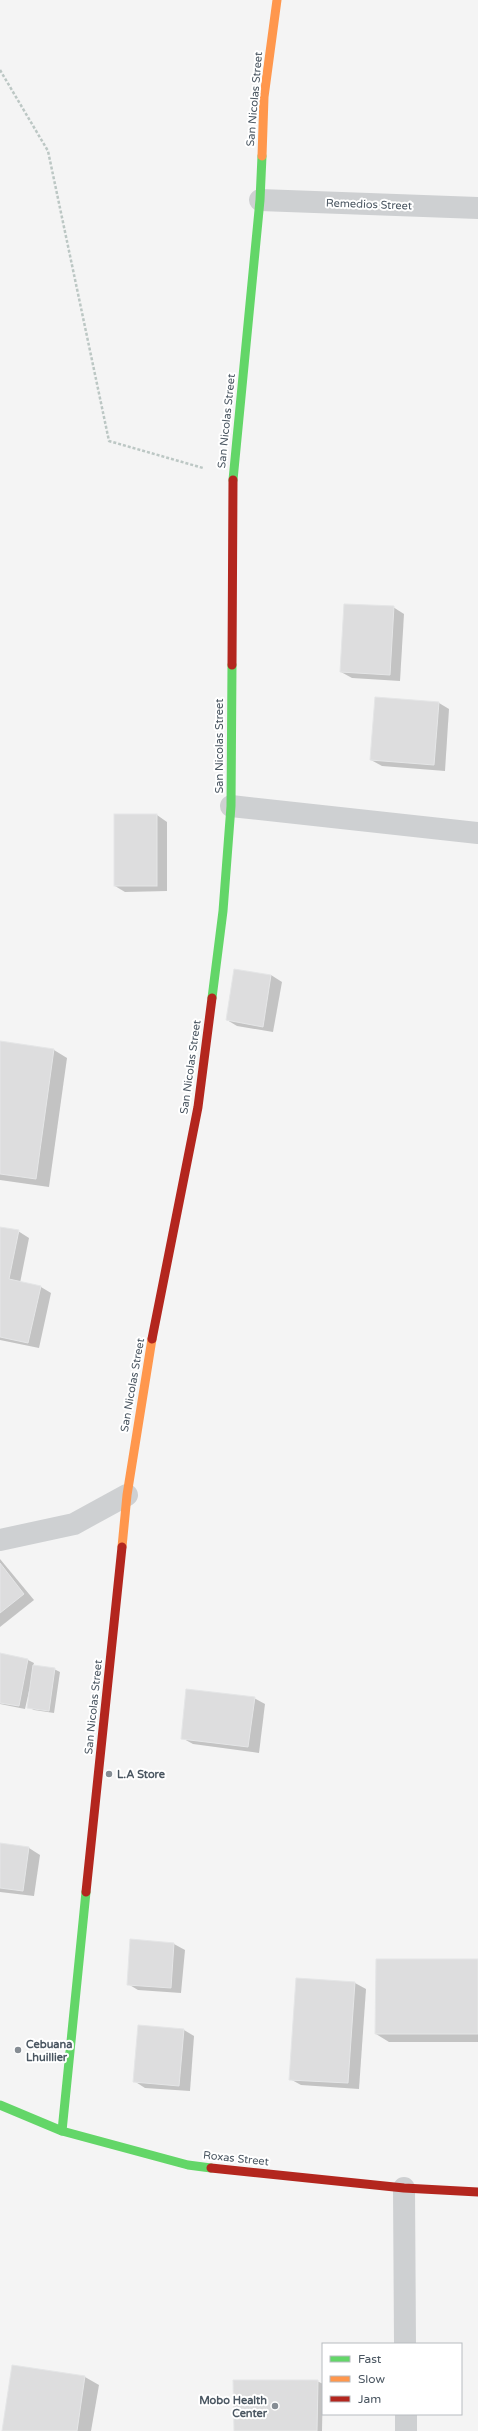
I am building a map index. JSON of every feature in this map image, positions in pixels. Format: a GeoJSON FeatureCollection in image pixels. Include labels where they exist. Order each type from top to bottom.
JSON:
{"type":"FeatureCollection","features":[{"type":"Feature","properties":{"kind":"street","name":"San Nicolas Street"},"geometry":{"type":"LineString","coordinates":[[62,2131],[127,1495],[145,1372],[198,1107],[222,911],[231,806],[233,476],[260,200],[264,98],[277,0]]}},
{"type":"Feature","properties":{"kind":"street","name":"Remedios Street"},"geometry":{"type":"LineString","coordinates":[[260,200],[478,208]]}},
{"type":"Feature","properties":{"kind":"street"},"geometry":{"type":"LineString","coordinates":[[231,806],[478,833]]}},
{"type":"Feature","properties":{"kind":"street"},"geometry":{"type":"LineString","coordinates":[[0,1540],[74,1524],[127,1495]]}},
{"type":"Feature","properties":{"kind":"street","name":"Roxas Street"},"geometry":{"type":"LineString","coordinates":[[0,2105],[62,2131],[188,2165],[404,2188],[478,2192]]}},
{"type":"Feature","properties":{"kind":"street"},"geometry":{"type":"LineString","coordinates":[[404,2188],[405,2343]]}},
{"type":"Feature","properties":{"kind":"street"},"geometry":{"type":"LineString","coordinates":[[406,2415],[406,2431]]}},
{"type":"Feature","properties":{"kind":"path"},"geometry":{"type":"LineString","coordinates":[[0,70],[48,151],[109,441],[233,476]]}},
{"type":"Feature","properties":{"kind":"building"},"geometry":{"type":"Polygon","coordinates":[[[344,604],[394,606],[390,675],[340,672],[344,604]]]}},
{"type":"Feature","properties":{"kind":"building"},"geometry":{"type":"Polygon","coordinates":[[[375,697],[439,702],[434,765],[370,760],[375,697]]]}},
{"type":"Feature","properties":{"kind":"building"},"geometry":{"type":"Polygon","coordinates":[[[114,814],[157,814],[157,886],[114,886],[114,814]]]}},
{"type":"Feature","properties":{"kind":"building"},"geometry":{"type":"Polygon","coordinates":[[[234,969],[271,975],[263,1027],[226,1020],[234,969]]]}},
{"type":"Feature","properties":{"kind":"building"},"geometry":{"type":"Polygon","coordinates":[[[0,1041],[54,1049],[36,1179],[0,1174],[0,1041]]]}},
{"type":"Feature","properties":{"kind":"building"},"geometry":{"type":"Polygon","coordinates":[[[0,1227],[19,1230],[9,1279],[41,1286],[28,1343],[0,1337],[0,1227]]]}},
{"type":"Feature","properties":{"kind":"building"},"geometry":{"type":"Polygon","coordinates":[[[0,1563],[24,1594],[0,1613],[0,1563]]]}},
{"type":"Feature","properties":{"kind":"building"},"geometry":{"type":"Polygon","coordinates":[[[0,1653],[28,1659],[19,1706],[0,1703],[0,1653]]]}},
{"type":"Feature","properties":{"kind":"building"},"geometry":{"type":"Polygon","coordinates":[[[33,1665],[55,1668],[49,1711],[27,1708],[33,1665]]]}},
{"type":"Feature","properties":{"kind":"building"},"geometry":{"type":"Polygon","coordinates":[[[186,1689],[255,1697],[248,1747],[181,1739],[186,1689]]]}},
{"type":"Feature","properties":{"kind":"building"},"geometry":{"type":"Polygon","coordinates":[[[0,1843],[29,1847],[23,1891],[0,1888],[0,1843]]]}},
{"type":"Feature","properties":{"kind":"building"},"geometry":{"type":"Polygon","coordinates":[[[130,1939],[174,1943],[171,1988],[127,1985],[130,1939]]]}},
{"type":"Feature","properties":{"kind":"building"},"geometry":{"type":"Polygon","coordinates":[[[376,1959],[478,1959],[478,2034],[375,2034],[376,1959]]]}},
{"type":"Feature","properties":{"kind":"building"},"geometry":{"type":"Polygon","coordinates":[[[296,1978],[355,1982],[348,2083],[289,2080],[296,1978]]]}},
{"type":"Feature","properties":{"kind":"building"},"geometry":{"type":"Polygon","coordinates":[[[138,2025],[184,2029],[179,2086],[133,2082],[138,2025]]]}},
{"type":"Feature","properties":{"kind":"building"},"geometry":{"type":"Polygon","coordinates":[[[12,2365],[85,2376],[77,2431],[2,2431],[12,2365]]]}},
{"type":"Feature","properties":{"kind":"building","name":"Mobo Health Center"},"geometry":{"type":"Polygon","coordinates":[[[233,2380],[318,2380],[317,2431],[234,2431],[233,2380]]]}},
{"type":"Feature","properties":{"kind":"traffic: fast"},"geometry":{"type":"LineString","coordinates":[[233,480],[260,200],[262,156]]}},
{"type":"Feature","properties":{"kind":"traffic: fast"},"geometry":{"type":"LineString","coordinates":[[212,998],[223,911],[231,806],[232,665]]}},
{"type":"Feature","properties":{"kind":"traffic: fast"},"geometry":{"type":"LineString","coordinates":[[62,2131],[86,1892]]}},
{"type":"Feature","properties":{"kind":"traffic: fast"},"geometry":{"type":"LineString","coordinates":[[0,2105],[62,2131],[188,2165],[211,2168]]}},
{"type":"Feature","properties":{"kind":"traffic: slow"},"geometry":{"type":"LineString","coordinates":[[262,156],[264,97],[277,0]]}},
{"type":"Feature","properties":{"kind":"traffic: slow"},"geometry":{"type":"LineString","coordinates":[[122,1547],[127,1495],[152,1339]]}},
{"type":"Feature","properties":{"kind":"traffic: jam"},"geometry":{"type":"LineString","coordinates":[[232,665],[233,480]]}},
{"type":"Feature","properties":{"kind":"traffic: jam"},"geometry":{"type":"LineString","coordinates":[[152,1339],[198,1107],[212,998]]}},
{"type":"Feature","properties":{"kind":"traffic: jam"},"geometry":{"type":"LineString","coordinates":[[86,1892],[122,1547]]}},
{"type":"Feature","properties":{"kind":"traffic: jam"},"geometry":{"type":"LineString","coordinates":[[211,2168],[404,2188],[478,2192]]}},
{"type":"Feature","properties":{"kind":"place","name":"L.A Store"},"geometry":{"type":"Point","coordinates":[109,1774]}},
{"type":"Feature","properties":{"kind":"place","name":"Cebuana Lhuillier"},"geometry":{"type":"Point","coordinates":[18,2050]}},
{"type":"Feature","properties":{"kind":"place","name":"Mobo Health Center"},"geometry":{"type":"Point","coordinates":[275,2406]}}]}
